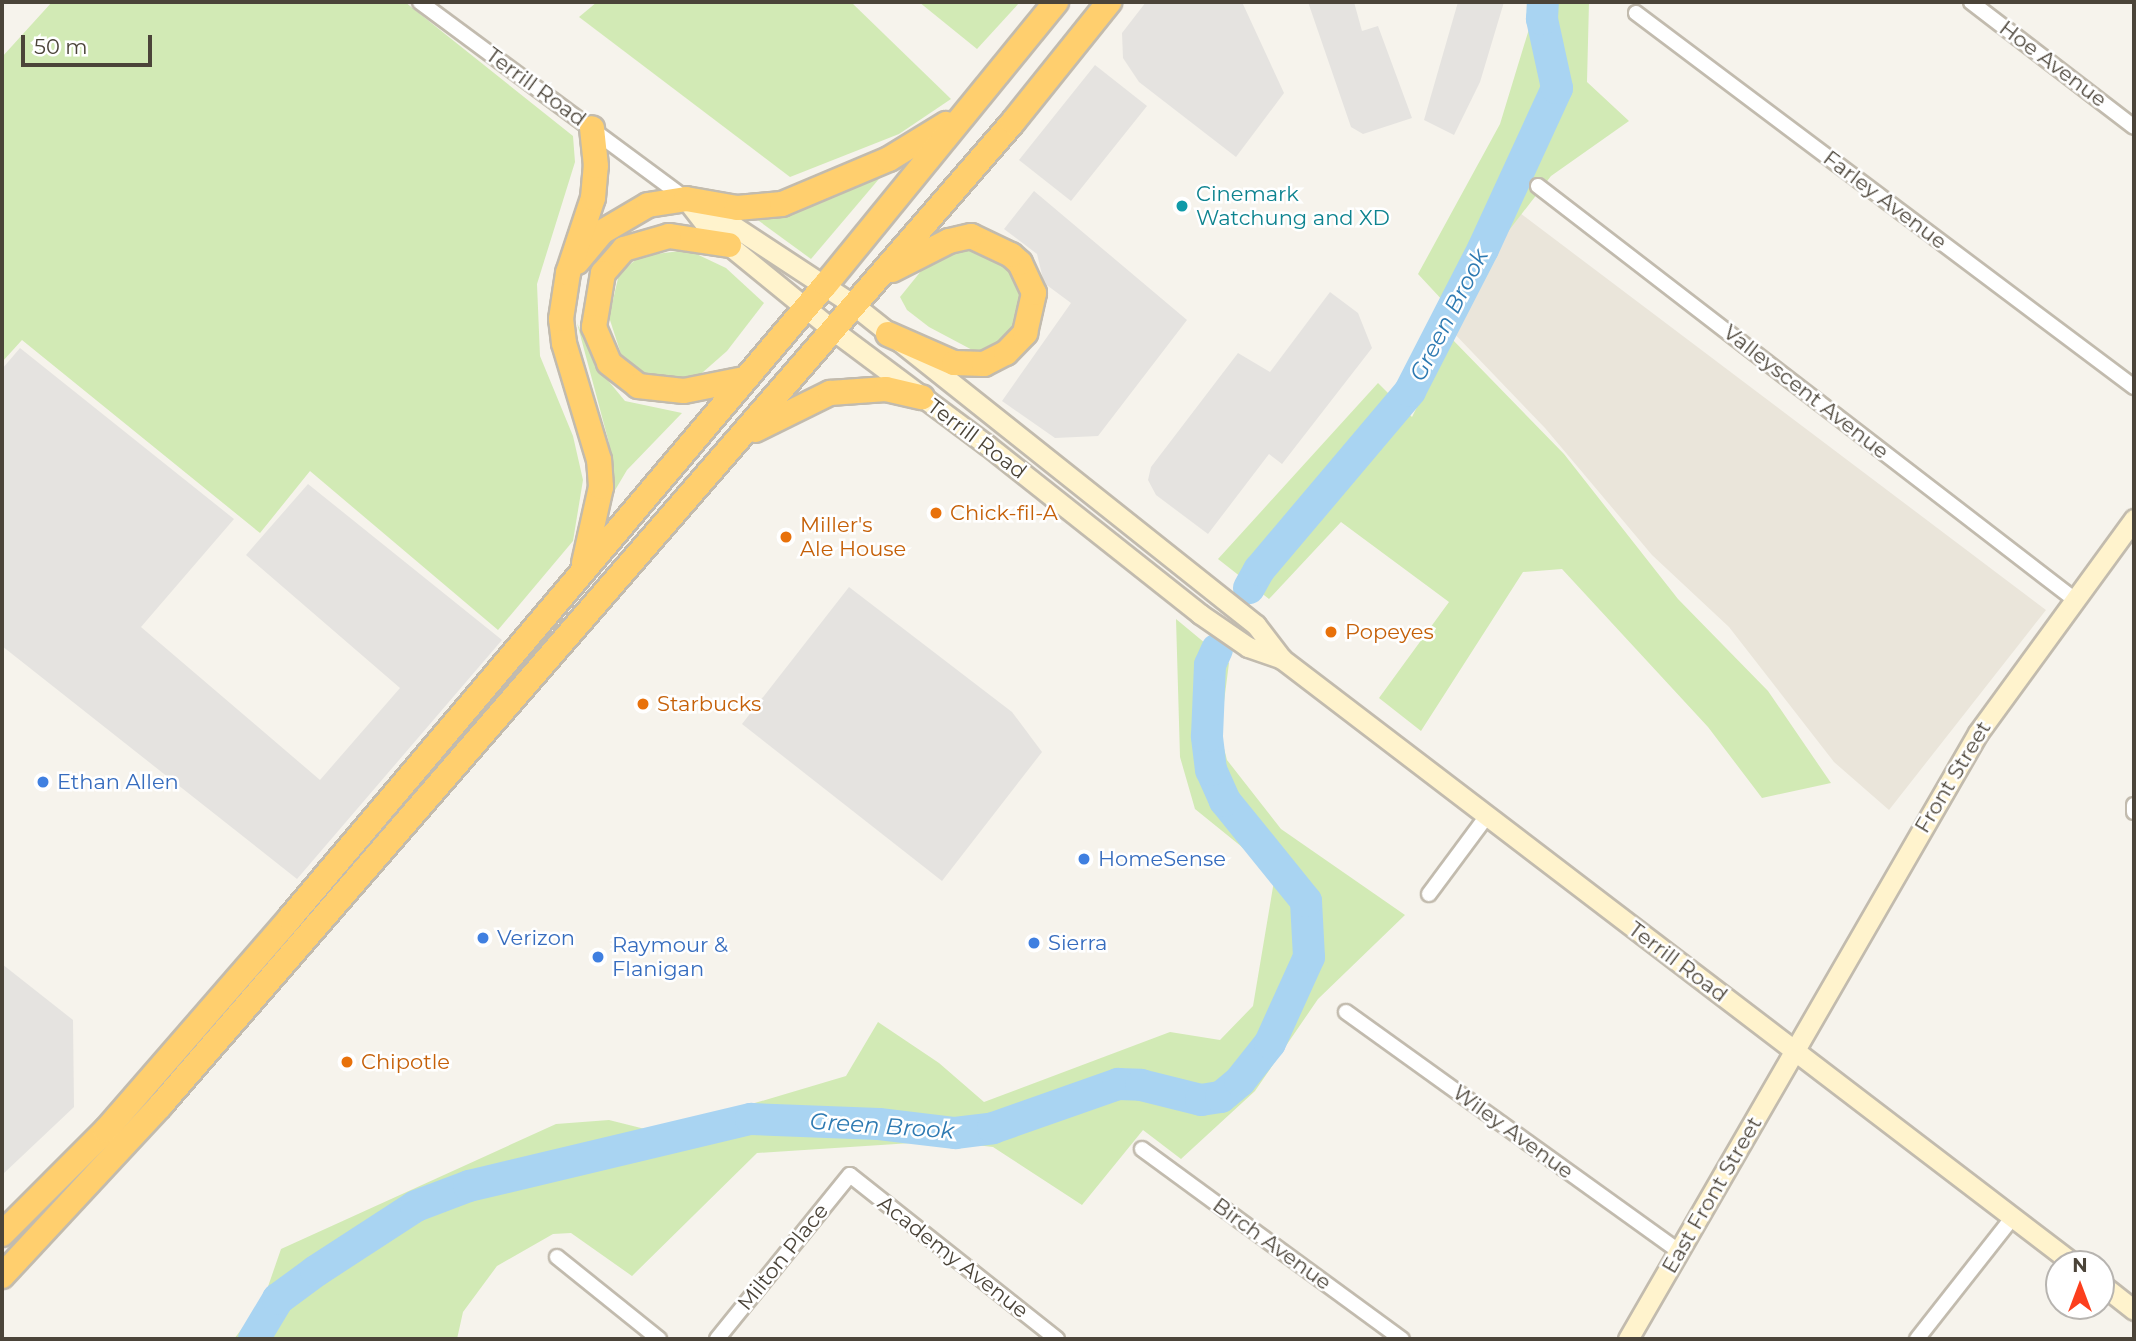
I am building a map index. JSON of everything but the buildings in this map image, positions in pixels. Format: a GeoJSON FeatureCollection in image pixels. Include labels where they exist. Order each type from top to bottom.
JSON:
{"type":"FeatureCollection","features":[{"type":"Feature","properties":{"kind":"highway"},"geometry":{"type":"LineString","coordinates":[[2,1234],[106,1130],[826,284],[1056,2]]}},
{"type":"Feature","properties":{"kind":"highway"},"geometry":{"type":"LineString","coordinates":[[2,1276],[160,1107],[855,306],[1109,2]]}},
{"type":"Feature","properties":{"kind":"highway"},"geometry":{"type":"LineString","coordinates":[[568,273],[620,218],[648,205],[685,198],[737,208],[782,204],[889,159],[969,108]]}},
{"type":"Feature","properties":{"kind":"highway"},"geometry":{"type":"LineString","coordinates":[[582,571],[601,487],[592,432],[564,343],[561,319],[568,273],[593,198],[596,166],[592,128]]}},
{"type":"Feature","properties":{"kind":"highway"},"geometry":{"type":"LineString","coordinates":[[729,245],[669,236],[624,249],[603,273],[594,327],[609,363],[638,386],[684,391],[744,379]]}},
{"type":"Feature","properties":{"kind":"highway"},"geometry":{"type":"LineString","coordinates":[[879,277],[949,240],[971,236],[1000,247],[1020,263],[1034,293],[1025,333],[1006,353],[984,364],[954,363],[888,334]]}},
{"type":"Feature","properties":{"kind":"highway"},"geometry":{"type":"LineString","coordinates":[[739,439],[830,393],[886,389],[922,397]]}},
{"type":"Feature","properties":{"kind":"street","name":"Terrill Road"},"geometry":{"type":"LineString","coordinates":[[420,2],[685,198],[729,245],[833,330],[1200,614],[1248,647],[1282,659]]}},
{"type":"Feature","properties":{"kind":"street","name":"Hoe Avenue"},"geometry":{"type":"LineString","coordinates":[[1971,2],[2134,127]]}},
{"type":"Feature","properties":{"kind":"street","name":"Farley Avenue"},"geometry":{"type":"LineString","coordinates":[[1636,13],[2134,387]]}},
{"type":"Feature","properties":{"kind":"street","name":"Valleyscent Avenue"},"geometry":{"type":"LineString","coordinates":[[1538,186],[2074,599]]}},
{"type":"Feature","properties":{"kind":"street","name":"Terrill Road"},"geometry":{"type":"LineString","coordinates":[[685,198],[718,213],[855,306],[1087,486],[1209,590],[1256,625],[1282,659],[2056,1250]]}},
{"type":"Feature","properties":{"kind":"street","name":"Front Street"},"geometry":{"type":"LineString","coordinates":[[1795,1050],[1979,733],[2134,519]]}},
{"type":"Feature","properties":{"kind":"street"},"geometry":{"type":"LineString","coordinates":[[2134,805],[2134,812]]}},
{"type":"Feature","properties":{"kind":"street"},"geometry":{"type":"LineString","coordinates":[[1429,894],[1488,816]]}},
{"type":"Feature","properties":{"kind":"street","name":"Wiley Avenue"},"geometry":{"type":"LineString","coordinates":[[1346,1012],[1679,1251]]}},
{"type":"Feature","properties":{"kind":"street","name":"East Front Street"},"geometry":{"type":"LineString","coordinates":[[1628,1339],[1795,1050]]}},
{"type":"Feature","properties":{"kind":"street","name":"Birch Avenue"},"geometry":{"type":"LineString","coordinates":[[1142,1149],[1402,1339]]}},
{"type":"Feature","properties":{"kind":"street","name":"Milton Place"},"geometry":{"type":"LineString","coordinates":[[717,1339],[850,1175]]}},
{"type":"Feature","properties":{"kind":"street","name":"Academy Avenue"},"geometry":{"type":"LineString","coordinates":[[850,1175],[1057,1339]]}},
{"type":"Feature","properties":{"kind":"street"},"geometry":{"type":"LineString","coordinates":[[1917,1339],[2013,1217]]}},
{"type":"Feature","properties":{"kind":"street"},"geometry":{"type":"LineString","coordinates":[[557,1257],[659,1339]]}},
{"type":"Feature","properties":{"kind":"street"},"geometry":{"type":"LineString","coordinates":[[2115,1295],[2134,1310]]}},
{"type":"Feature","properties":{"kind":"shaded area"},"geometry":{"type":"Polygon","coordinates":[[[1146,2],[1242,2],[1284,93],[1236,157],[1139,82],[1123,58],[1122,33],[1146,2]]]}},
{"type":"Feature","properties":{"kind":"shaded area"},"geometry":{"type":"Polygon","coordinates":[[[1308,2],[1354,2],[1362,31],[1378,26],[1412,118],[1363,134],[1351,127],[1308,2]]]}},
{"type":"Feature","properties":{"kind":"shaded area"},"geometry":{"type":"Polygon","coordinates":[[[1458,2],[1504,2],[1480,82],[1454,135],[1424,120],[1458,2]]]}},
{"type":"Feature","properties":{"kind":"shaded area"},"geometry":{"type":"Polygon","coordinates":[[[1095,65],[1147,106],[1071,201],[1019,160],[1095,65]]]}},
{"type":"Feature","properties":{"kind":"shaded area"},"geometry":{"type":"Polygon","coordinates":[[[1034,191],[1187,320],[1098,436],[1055,438],[1002,401],[1071,303],[1044,283],[1037,254],[1004,229],[1034,191]]]}},
{"type":"Feature","properties":{"kind":"shaded area"},"geometry":{"type":"Polygon","coordinates":[[[1508,204],[2046,610],[1889,810],[1834,762],[1729,627],[1652,555],[1545,428],[1449,328],[1508,204]]]}},
{"type":"Feature","properties":{"kind":"shaded area"},"geometry":{"type":"Polygon","coordinates":[[[1330,292],[1358,313],[1372,348],[1282,464],[1269,454],[1208,534],[1156,495],[1148,480],[1151,467],[1238,353],[1270,372],[1330,292]]]}},
{"type":"Feature","properties":{"kind":"shaded area"},"geometry":{"type":"Polygon","coordinates":[[[20,348],[234,519],[141,627],[320,780],[400,688],[246,555],[308,484],[502,640],[297,879],[2,646],[2,369],[20,348]]]}},
{"type":"Feature","properties":{"kind":"shaded area"},"geometry":{"type":"Polygon","coordinates":[[[849,587],[1012,712],[1042,752],[942,881],[742,724],[849,587]]]}},
{"type":"Feature","properties":{"kind":"shaded area"},"geometry":{"type":"Polygon","coordinates":[[[2,964],[73,1020],[74,1107],[2,1175],[2,964]]]}},
{"type":"Feature","properties":{"kind":"green space"},"geometry":{"type":"Polygon","coordinates":[[[52,2],[405,2],[573,136],[575,162],[537,284],[540,356],[573,436],[583,480],[573,541],[498,630],[310,471],[260,533],[22,340],[2,362],[2,57],[52,2]]]}},
{"type":"Feature","properties":{"kind":"green space"},"geometry":{"type":"Polygon","coordinates":[[[597,2],[851,2],[951,99],[899,134],[790,177],[579,17],[597,2]]]}},
{"type":"Feature","properties":{"kind":"green space"},"geometry":{"type":"Polygon","coordinates":[[[919,2],[1020,2],[977,49],[919,2]]]}},
{"type":"Feature","properties":{"kind":"green space"},"geometry":{"type":"Polygon","coordinates":[[[1531,2],[1589,2],[1587,82],[1629,121],[1551,176],[1500,242],[1458,317],[1418,274],[1500,124],[1529,29],[1531,2]]]}},
{"type":"Feature","properties":{"kind":"green space"},"geometry":{"type":"Polygon","coordinates":[[[884,173],[811,259],[755,218],[884,173]]]}},
{"type":"Feature","properties":{"kind":"green space"},"geometry":{"type":"Polygon","coordinates":[[[956,247],[982,248],[1002,257],[1023,292],[1019,322],[1003,343],[978,353],[929,327],[907,310],[900,297],[934,255],[956,247]]]}},
{"type":"Feature","properties":{"kind":"green space"},"geometry":{"type":"Polygon","coordinates":[[[688,250],[726,268],[764,303],[727,351],[702,373],[678,384],[646,376],[621,354],[609,317],[619,274],[640,256],[688,250]]]}},
{"type":"Feature","properties":{"kind":"green space"},"geometry":{"type":"Polygon","coordinates":[[[577,323],[596,366],[625,401],[682,413],[627,470],[611,497],[609,443],[577,323]]]}},
{"type":"Feature","properties":{"kind":"green space"},"geometry":{"type":"Polygon","coordinates":[[[1451,338],[1564,454],[1678,599],[1768,691],[1831,783],[1762,798],[1708,727],[1562,569],[1523,572],[1421,731],[1379,698],[1449,602],[1341,522],[1269,599],[1218,559],[1378,383],[1412,417],[1451,338]]]}},
{"type":"Feature","properties":{"kind":"green space"},"geometry":{"type":"Polygon","coordinates":[[[1176,619],[1229,663],[1220,733],[1227,760],[1281,829],[1405,915],[1318,999],[1255,1091],[1181,1159],[1143,1130],[1082,1205],[993,1147],[942,1141],[757,1153],[632,1276],[571,1233],[553,1234],[497,1266],[463,1312],[457,1339],[234,1339],[263,1301],[281,1249],[556,1124],[609,1120],[657,1132],[846,1076],[878,1022],[939,1063],[984,1102],[1170,1032],[1220,1040],[1253,1006],[1274,881],[1258,860],[1195,809],[1180,757],[1176,619]]]}},
{"type":"Feature","properties":{"kind":"waterway","name":"Green Brook"},"geometry":{"type":"LineString","coordinates":[[1249,588],[1259,570],[1410,391],[1483,249],[1557,88],[1542,19],[1543,2]]}},
{"type":"Feature","properties":{"kind":"waterway","name":"Green Brook"},"geometry":{"type":"LineString","coordinates":[[254,1339],[278,1299],[316,1271],[416,1206],[469,1186],[751,1119],[879,1124],[955,1133],[993,1128],[1118,1084],[1141,1085],[1201,1100],[1221,1097],[1240,1081],[1270,1043],[1309,957],[1306,901],[1225,801],[1211,770],[1207,736],[1210,665],[1217,649]]}},
{"type":"Feature","properties":{"kind":"place","name":"Cinemark Watchung and XD"},"geometry":{"type":"Point","coordinates":[1182,206]}},
{"type":"Feature","properties":{"kind":"place","name":"Chick-fil-A"},"geometry":{"type":"Point","coordinates":[936,513]}},
{"type":"Feature","properties":{"kind":"place","name":"Miller's Ale House"},"geometry":{"type":"Point","coordinates":[786,537]}},
{"type":"Feature","properties":{"kind":"place","name":"Popeyes"},"geometry":{"type":"Point","coordinates":[1331,632]}},
{"type":"Feature","properties":{"kind":"place","name":"Starbucks"},"geometry":{"type":"Point","coordinates":[643,704]}},
{"type":"Feature","properties":{"kind":"place","name":"Ethan Allen"},"geometry":{"type":"Point","coordinates":[43,782]}},
{"type":"Feature","properties":{"kind":"place","name":"HomeSense"},"geometry":{"type":"Point","coordinates":[1084,859]}},
{"type":"Feature","properties":{"kind":"place","name":"Verizon"},"geometry":{"type":"Point","coordinates":[483,938]}},
{"type":"Feature","properties":{"kind":"place","name":"Sierra"},"geometry":{"type":"Point","coordinates":[1034,943]}},
{"type":"Feature","properties":{"kind":"place","name":"Raymour & Flanigan"},"geometry":{"type":"Point","coordinates":[598,957]}},
{"type":"Feature","properties":{"kind":"place","name":"Chipotle"},"geometry":{"type":"Point","coordinates":[347,1062]}}]}
